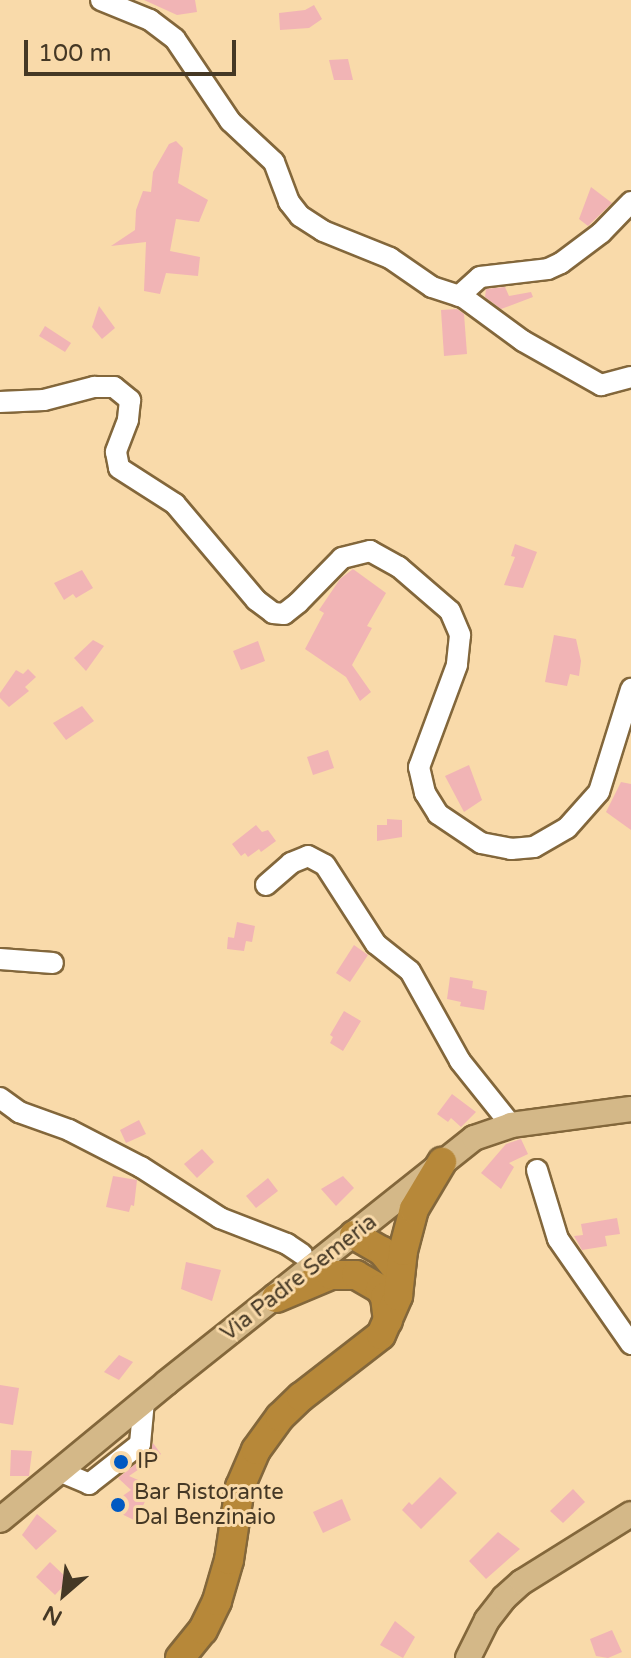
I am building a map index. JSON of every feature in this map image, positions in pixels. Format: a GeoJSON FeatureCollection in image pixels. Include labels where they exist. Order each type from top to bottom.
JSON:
{"type":"FeatureCollection","features":[{"type":"Feature","properties":{"kind":"highway"},"geometry":{"type":"LineString","coordinates":[[180,1658],[203,1630],[217,1601],[229,1560],[240,1487],[256,1450],[280,1417],[375,1341],[388,1321],[398,1296],[414,1209],[442,1162]]}},
{"type":"Feature","properties":{"kind":"highway"},"geometry":{"type":"LineString","coordinates":[[354,1235],[382,1251],[400,1273]]}},
{"type":"Feature","properties":{"kind":"highway"},"geometry":{"type":"LineString","coordinates":[[354,1235],[362,1264],[385,1297],[388,1321]]}},
{"type":"Feature","properties":{"kind":"highway"},"geometry":{"type":"LineString","coordinates":[[276,1298],[331,1275],[356,1275],[372,1281]]}},
{"type":"Feature","properties":{"kind":"main road","name":"Via Padre Semeria"},"geometry":{"type":"LineString","coordinates":[[0,1520],[474,1138],[511,1125],[631,1109]]}},
{"type":"Feature","properties":{"kind":"main road"},"geometry":{"type":"LineString","coordinates":[[468,1658],[487,1620],[513,1590],[631,1514]]}},
{"type":"Feature","properties":{"kind":"street"},"geometry":{"type":"LineString","coordinates":[[101,0],[150,20],[175,39],[222,111],[274,162],[289,202],[300,216],[323,231],[390,258],[432,287],[459,296],[523,341],[601,385],[631,377]]}},
{"type":"Feature","properties":{"kind":"street"},"geometry":{"type":"LineString","coordinates":[[459,296],[480,277],[548,269],[561,263],[601,233],[631,202]]}},
{"type":"Feature","properties":{"kind":"street"},"geometry":{"type":"LineString","coordinates":[[0,402],[44,400],[94,387],[114,387],[130,400],[128,420],[116,452],[119,468],[175,504],[256,600],[273,613],[284,614],[298,603],[342,558],[370,551],[399,567],[450,611],[460,635],[457,665],[419,767],[425,793],[438,814],[481,843],[511,849],[534,847],[567,828],[599,792],[631,689]]}},
{"type":"Feature","properties":{"kind":"street"},"geometry":{"type":"LineString","coordinates":[[266,885],[291,863],[308,856],[325,865],[376,944],[410,971],[460,1061],[511,1125]]}},
{"type":"Feature","properties":{"kind":"street"},"geometry":{"type":"LineString","coordinates":[[0,959],[53,963]]}},
{"type":"Feature","properties":{"kind":"street"},"geometry":{"type":"LineString","coordinates":[[0,1098],[19,1112],[69,1130],[141,1167],[220,1218],[287,1244],[302,1254]]}},
{"type":"Feature","properties":{"kind":"street"},"geometry":{"type":"LineString","coordinates":[[537,1170],[558,1239],[631,1344]]}},
{"type":"Feature","properties":{"kind":"building"},"geometry":{"type":"Polygon","coordinates":[[[144,0],[195,0],[197,12],[177,15],[144,0]]]}},
{"type":"Feature","properties":{"kind":"building"},"geometry":{"type":"Polygon","coordinates":[[[314,5],[322,19],[309,28],[280,30],[279,13],[305,10],[314,5]]]}},
{"type":"Feature","properties":{"kind":"building"},"geometry":{"type":"Polygon","coordinates":[[[348,59],[353,80],[334,80],[329,60],[348,59]]]}},
{"type":"Feature","properties":{"kind":"building"},"geometry":{"type":"Polygon","coordinates":[[[176,141],[183,148],[178,183],[208,200],[199,222],[176,219],[170,251],[200,257],[198,276],[166,273],[160,294],[144,291],[146,242],[111,246],[135,230],[136,210],[143,191],[151,192],[153,172],[169,144],[176,141]]]}},
{"type":"Feature","properties":{"kind":"building"},"geometry":{"type":"Polygon","coordinates":[[[591,187],[612,203],[588,226],[579,219],[591,187]]]}},
{"type":"Feature","properties":{"kind":"building"},"geometry":{"type":"Polygon","coordinates":[[[505,287],[509,296],[531,292],[533,297],[501,309],[485,297],[486,289],[505,287]]]}},
{"type":"Feature","properties":{"kind":"building"},"geometry":{"type":"Polygon","coordinates":[[[99,306],[115,328],[102,339],[92,327],[99,306]]]}},
{"type":"Feature","properties":{"kind":"building"},"geometry":{"type":"Polygon","coordinates":[[[457,309],[464,314],[467,354],[444,356],[441,310],[457,309]]]}},
{"type":"Feature","properties":{"kind":"building"},"geometry":{"type":"Polygon","coordinates":[[[45,326],[71,343],[65,352],[39,336],[45,326]]]}},
{"type":"Feature","properties":{"kind":"building"},"geometry":{"type":"Polygon","coordinates":[[[515,544],[537,552],[523,588],[504,585],[515,557],[511,556],[515,544]]]}},
{"type":"Feature","properties":{"kind":"building"},"geometry":{"type":"Polygon","coordinates":[[[353,569],[386,593],[367,626],[372,628],[352,665],[371,692],[360,701],[346,677],[305,649],[324,613],[319,610],[340,579],[353,569]]]}},
{"type":"Feature","properties":{"kind":"building"},"geometry":{"type":"Polygon","coordinates":[[[82,570],[93,588],[76,598],[73,594],[64,600],[54,583],[82,570]]]}},
{"type":"Feature","properties":{"kind":"building"},"geometry":{"type":"Polygon","coordinates":[[[554,635],[576,639],[581,661],[579,676],[570,674],[567,686],[545,682],[554,635]]]}},
{"type":"Feature","properties":{"kind":"building"},"geometry":{"type":"Polygon","coordinates":[[[93,640],[104,646],[86,671],[74,658],[93,640]]]}},
{"type":"Feature","properties":{"kind":"building"},"geometry":{"type":"Polygon","coordinates":[[[258,641],[265,661],[241,670],[233,651],[258,641]]]}},
{"type":"Feature","properties":{"kind":"building"},"geometry":{"type":"Polygon","coordinates":[[[28,669],[36,677],[25,687],[29,691],[9,707],[0,698],[0,693],[16,670],[23,674],[28,669]]]}},
{"type":"Feature","properties":{"kind":"building"},"geometry":{"type":"Polygon","coordinates":[[[82,706],[94,721],[66,740],[53,723],[82,706]]]}},
{"type":"Feature","properties":{"kind":"building"},"geometry":{"type":"Polygon","coordinates":[[[328,750],[334,768],[313,775],[307,757],[328,750]]]}},
{"type":"Feature","properties":{"kind":"building"},"geometry":{"type":"Polygon","coordinates":[[[469,765],[482,800],[464,812],[445,776],[469,765]]]}},
{"type":"Feature","properties":{"kind":"building"},"geometry":{"type":"Polygon","coordinates":[[[621,782],[631,784],[631,830],[606,812],[621,782]]]}},
{"type":"Feature","properties":{"kind":"building"},"geometry":{"type":"Polygon","coordinates":[[[387,819],[402,820],[402,837],[377,841],[377,825],[387,825],[387,819]]]}},
{"type":"Feature","properties":{"kind":"building"},"geometry":{"type":"Polygon","coordinates":[[[256,825],[262,832],[268,830],[276,841],[261,852],[259,849],[248,857],[245,853],[241,856],[232,844],[256,825]]]}},
{"type":"Feature","properties":{"kind":"building"},"geometry":{"type":"Polygon","coordinates":[[[237,922],[255,926],[252,942],[246,941],[244,951],[227,949],[228,937],[234,938],[237,922]]]}},
{"type":"Feature","properties":{"kind":"building"},"geometry":{"type":"Polygon","coordinates":[[[354,945],[368,955],[350,982],[336,973],[354,945]]]}},
{"type":"Feature","properties":{"kind":"building"},"geometry":{"type":"Polygon","coordinates":[[[450,977],[473,981],[472,988],[487,991],[484,1010],[460,1006],[461,1002],[447,999],[450,977]]]}},
{"type":"Feature","properties":{"kind":"building"},"geometry":{"type":"Polygon","coordinates":[[[344,1011],[361,1021],[343,1051],[330,1043],[333,1037],[330,1035],[344,1011]]]}},
{"type":"Feature","properties":{"kind":"building"},"geometry":{"type":"Polygon","coordinates":[[[452,1094],[476,1112],[461,1127],[451,1118],[448,1122],[437,1114],[452,1094]]]}},
{"type":"Feature","properties":{"kind":"building"},"geometry":{"type":"Polygon","coordinates":[[[139,1120],[146,1134],[126,1143],[120,1130],[139,1120]]]}},
{"type":"Feature","properties":{"kind":"building"},"geometry":{"type":"Polygon","coordinates":[[[521,1139],[528,1154],[509,1163],[514,1167],[501,1189],[481,1173],[506,1144],[521,1139]]]}},
{"type":"Feature","properties":{"kind":"building"},"geometry":{"type":"Polygon","coordinates":[[[202,1149],[214,1162],[197,1178],[184,1164],[202,1149]]]}},
{"type":"Feature","properties":{"kind":"building"},"geometry":{"type":"Polygon","coordinates":[[[113,1176],[137,1180],[134,1206],[131,1205],[129,1212],[106,1207],[113,1176]]]}},
{"type":"Feature","properties":{"kind":"building"},"geometry":{"type":"Polygon","coordinates":[[[343,1176],[354,1188],[336,1206],[321,1189],[343,1176]]]}},
{"type":"Feature","properties":{"kind":"building"},"geometry":{"type":"Polygon","coordinates":[[[268,1178],[278,1191],[256,1208],[246,1196],[268,1178]]]}},
{"type":"Feature","properties":{"kind":"building"},"geometry":{"type":"Polygon","coordinates":[[[617,1218],[620,1234],[605,1236],[607,1246],[582,1250],[574,1236],[583,1235],[581,1224],[617,1218]]]}},
{"type":"Feature","properties":{"kind":"building"},"geometry":{"type":"Polygon","coordinates":[[[186,1262],[221,1270],[212,1301],[181,1289],[186,1262]]]}},
{"type":"Feature","properties":{"kind":"building"},"geometry":{"type":"Polygon","coordinates":[[[119,1355],[133,1362],[119,1380],[104,1372],[119,1355]]]}},
{"type":"Feature","properties":{"kind":"building"},"geometry":{"type":"Polygon","coordinates":[[[0,1385],[19,1388],[13,1425],[0,1423],[0,1385]]]}},
{"type":"Feature","properties":{"kind":"building"},"geometry":{"type":"Polygon","coordinates":[[[153,1443],[161,1454],[129,1476],[152,1486],[136,1521],[107,1507],[131,1490],[118,1478],[148,1454],[153,1443]]]}},
{"type":"Feature","properties":{"kind":"building"},"geometry":{"type":"Polygon","coordinates":[[[11,1450],[32,1451],[29,1476],[10,1476],[11,1450]]]}},
{"type":"Feature","properties":{"kind":"building"},"geometry":{"type":"Polygon","coordinates":[[[440,1477],[457,1493],[421,1529],[402,1510],[409,1502],[412,1505],[440,1477]]]}},
{"type":"Feature","properties":{"kind":"building"},"geometry":{"type":"Polygon","coordinates":[[[573,1489],[585,1502],[563,1523],[550,1511],[573,1489]]]}},
{"type":"Feature","properties":{"kind":"building"},"geometry":{"type":"Polygon","coordinates":[[[342,1499],[351,1520],[323,1533],[313,1512],[342,1499]]]}},
{"type":"Feature","properties":{"kind":"building"},"geometry":{"type":"Polygon","coordinates":[[[37,1514],[57,1531],[36,1550],[22,1535],[37,1514]]]}},
{"type":"Feature","properties":{"kind":"building"},"geometry":{"type":"Polygon","coordinates":[[[498,1532],[520,1549],[486,1579],[469,1561],[498,1532]]]}},
{"type":"Feature","properties":{"kind":"building"},"geometry":{"type":"Polygon","coordinates":[[[50,1562],[69,1580],[55,1595],[36,1577],[50,1562]]]}},
{"type":"Feature","properties":{"kind":"building"},"geometry":{"type":"Polygon","coordinates":[[[395,1621],[415,1637],[403,1658],[380,1645],[395,1621]]]}},
{"type":"Feature","properties":{"kind":"building"},"geometry":{"type":"Polygon","coordinates":[[[612,1630],[622,1652],[608,1658],[596,1656],[590,1639],[612,1630]]]}},
{"type":"Feature","properties":{"kind":"place","name":"IP"},"geometry":{"type":"Point","coordinates":[121,1462]}},
{"type":"Feature","properties":{"kind":"place","name":"Bar Ristorante Dal Benzinaio"},"geometry":{"type":"Point","coordinates":[118,1505]}}]}
